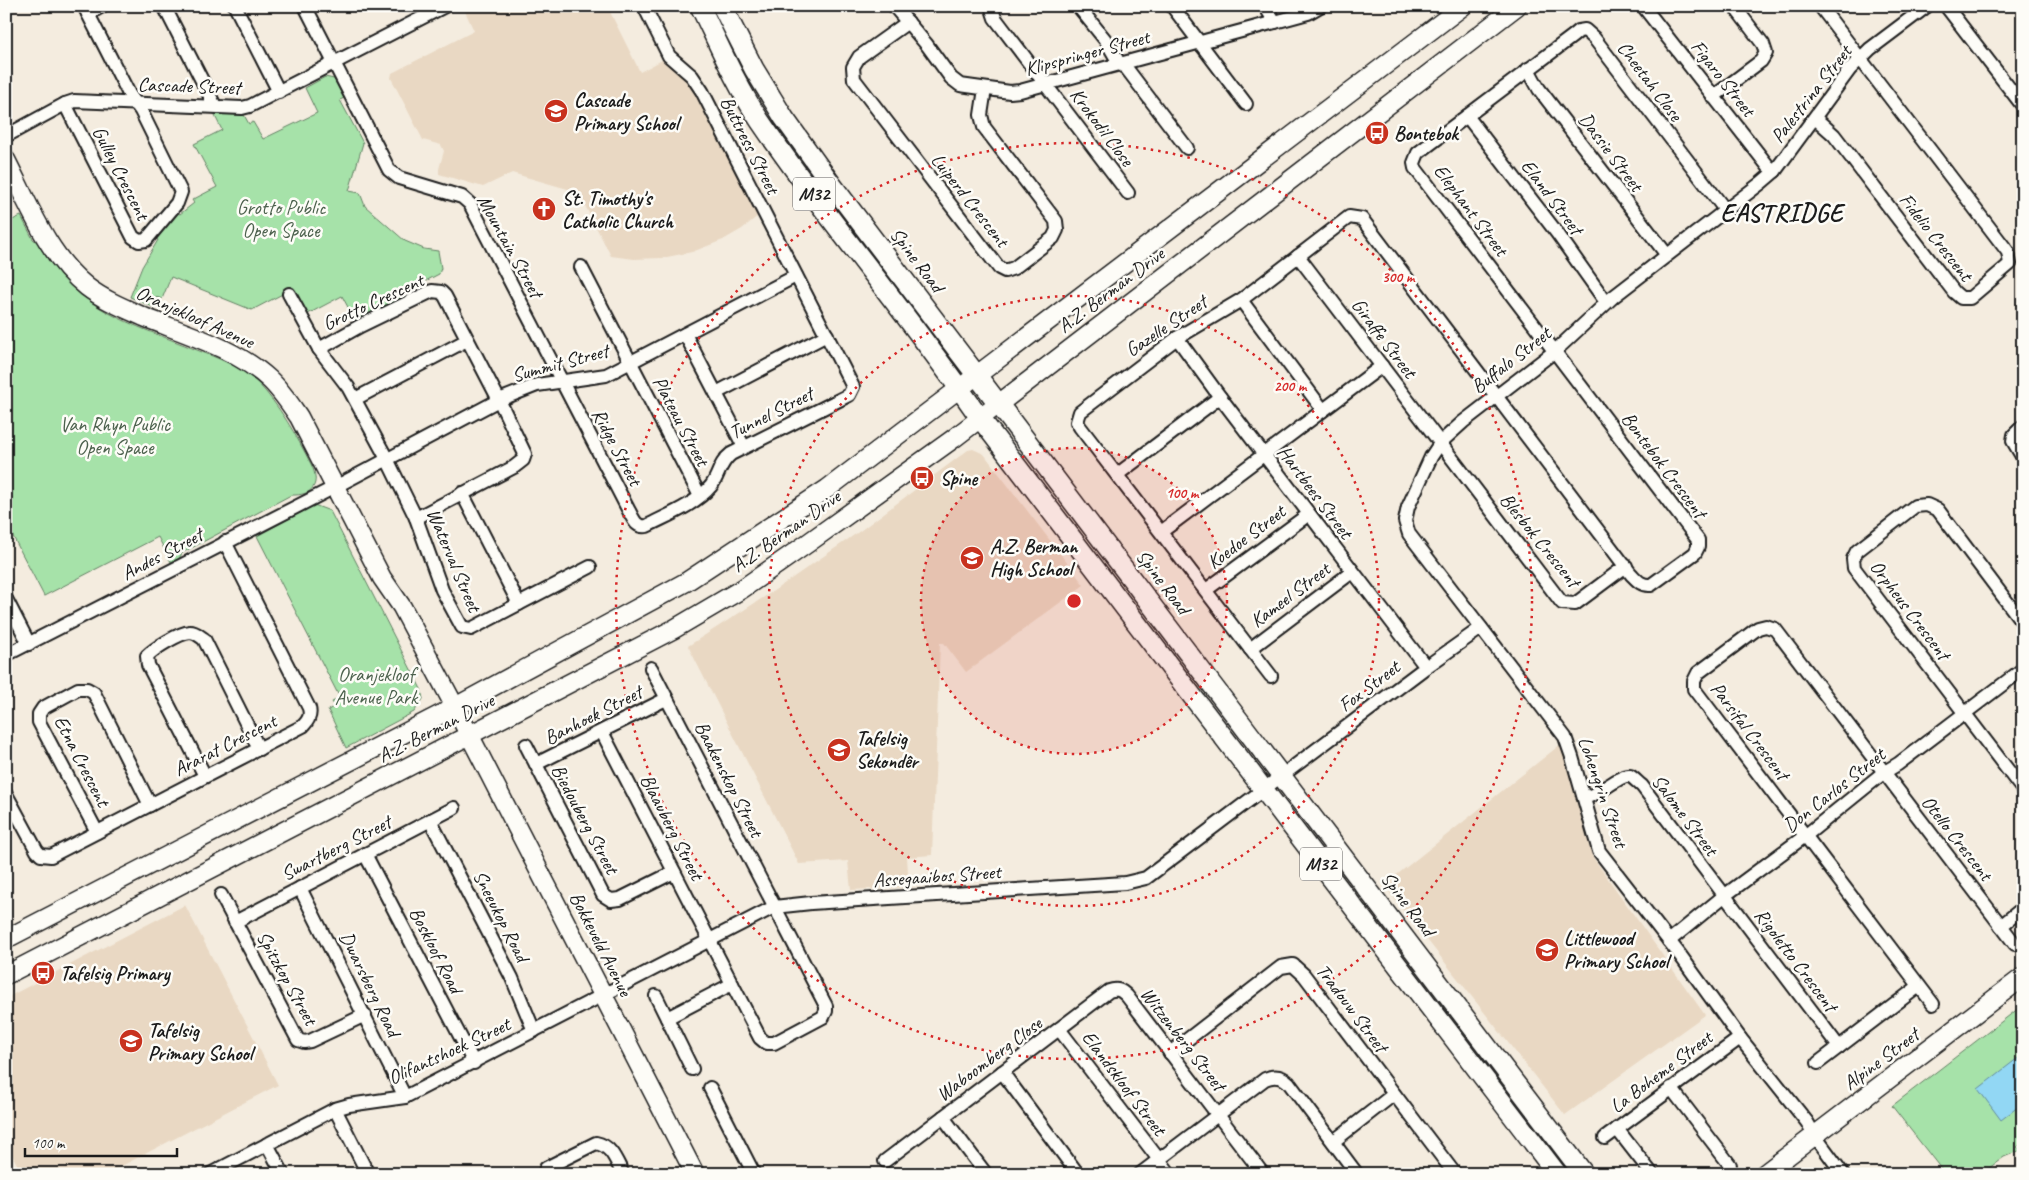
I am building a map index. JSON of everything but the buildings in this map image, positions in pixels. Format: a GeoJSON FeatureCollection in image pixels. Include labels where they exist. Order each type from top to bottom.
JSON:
{"type":"FeatureCollection","features":[{"type":"Feature","properties":{"kind":"main road","name":"M32"},"geometry":{"type":"LineString","coordinates":[[700,6],[735,77],[760,119],[980,418],[1557,1174]]}},
{"type":"Feature","properties":{"kind":"main road","name":"Spine Road"},"geometry":{"type":"LineString","coordinates":[[722,6],[754,69],[784,118],[838,192],[1584,1174]]}},
{"type":"Feature","properties":{"kind":"street"},"geometry":{"type":"LineString","coordinates":[[102,6],[86,10],[135,103]]}},
{"type":"Feature","properties":{"kind":"street"},"geometry":{"type":"LineString","coordinates":[[164,6],[215,106]]}},
{"type":"Feature","properties":{"kind":"street"},"geometry":{"type":"LineString","coordinates":[[234,6],[279,92]]}},
{"type":"Feature","properties":{"kind":"street","name":"Mountain Street"},"geometry":{"type":"LineString","coordinates":[[305,6],[392,174],[399,178],[462,197],[470,204],[562,382]]}},
{"type":"Feature","properties":{"kind":"street","name":"Cascade Street"},"geometry":{"type":"LineString","coordinates":[[6,136],[64,104],[78,101],[247,107],[335,64],[445,6]]}},
{"type":"Feature","properties":{"kind":"street","name":"Buttress Street"},"geometry":{"type":"LineString","coordinates":[[644,6],[669,56],[692,76],[702,91],[852,383],[853,390]]}},
{"type":"Feature","properties":{"kind":"street","name":"Klipspringer Street"},"geometry":{"type":"LineString","coordinates":[[894,6],[951,78],[960,85],[1010,92],[1308,13],[1320,6]]}},
{"type":"Feature","properties":{"kind":"street","name":"Krokodil Close"},"geometry":{"type":"LineString","coordinates":[[994,6],[992,9],[995,18],[1128,193]]}},
{"type":"Feature","properties":{"kind":"street"},"geometry":{"type":"LineString","coordinates":[[1078,6],[1106,42],[1119,63],[1127,69],[1187,148]]}},
{"type":"Feature","properties":{"kind":"street"},"geometry":{"type":"LineString","coordinates":[[1172,6],[1246,104]]}},
{"type":"Feature","properties":{"kind":"street"},"geometry":{"type":"LineString","coordinates":[[1265,6],[1275,22]]}},
{"type":"Feature","properties":{"kind":"street","name":"A.Z. Berman Drive"},"geometry":{"type":"LineString","coordinates":[[6,939],[450,710],[686,582],[827,489],[1463,6]]}},
{"type":"Feature","properties":{"kind":"street","name":"A.Z. Berman Drive"},"geometry":{"type":"LineString","coordinates":[[6,975],[463,737],[674,630],[742,589],[808,544],[953,439],[1518,6]]}},
{"type":"Feature","properties":{"kind":"street","name":"Figaro Street"},"geometry":{"type":"LineString","coordinates":[[1644,6],[1713,97],[1768,166],[1775,171]]}},
{"type":"Feature","properties":{"kind":"street"},"geometry":{"type":"LineString","coordinates":[[1713,97],[1761,61],[1766,53],[1763,44],[1734,6]]}},
{"type":"Feature","properties":{"kind":"street"},"geometry":{"type":"LineString","coordinates":[[1820,6],[1860,60]]}},
{"type":"Feature","properties":{"kind":"street","name":"Palestrina Street"},"geometry":{"type":"LineString","coordinates":[[1775,171],[1850,70],[1870,50],[1927,6]]}},
{"type":"Feature","properties":{"kind":"street"},"geometry":{"type":"LineString","coordinates":[[1946,6],[2023,106]]}},
{"type":"Feature","properties":{"kind":"street","name":"Luiperd Crescent"},"geometry":{"type":"LineString","coordinates":[[908,22],[859,57],[853,67],[854,79],[999,268],[1006,271],[1014,268],[1053,238],[1057,230],[1056,221],[984,127],[981,115],[985,89]]}},
{"type":"Feature","properties":{"kind":"street","name":"Cheetah Close"},"geometry":{"type":"LineString","coordinates":[[1528,69],[1580,31],[1588,32],[1726,211]]}},
{"type":"Feature","properties":{"kind":"street","name":"Fidelio Crescent"},"geometry":{"type":"LineString","coordinates":[[1815,118],[1834,135],[1960,298],[1970,298],[2010,264],[2008,252],[1860,60]]}},
{"type":"Feature","properties":{"kind":"street","name":"Elephant Street"},"geometry":{"type":"LineString","coordinates":[[1528,69],[1418,152],[1414,163],[1555,351]]}},
{"type":"Feature","properties":{"kind":"street","name":"Dassie Street"},"geometry":{"type":"LineString","coordinates":[[1528,69],[1539,89],[1667,255]]}},
{"type":"Feature","properties":{"kind":"street","name":"Gulley Crescent"},"geometry":{"type":"LineString","coordinates":[[64,104],[133,237],[143,241],[148,238],[177,204],[181,192],[146,119],[135,103]]}},
{"type":"Feature","properties":{"kind":"street","name":"Eland Street"},"geometry":{"type":"LineString","coordinates":[[1467,116],[1557,233],[1606,302]]}},
{"type":"Feature","properties":{"kind":"street","name":"Oranjekloof Avenue"},"geometry":{"type":"LineString","coordinates":[[6,160],[49,243],[61,260],[86,287],[119,306],[235,355],[270,379],[286,397],[299,418],[382,578],[402,607],[450,710]]}},
{"type":"Feature","properties":{"kind":"street","name":"Buffalo Street"},"geometry":{"type":"LineString","coordinates":[[1480,628],[1406,528],[1408,507],[1431,457],[1441,442],[1463,422],[1555,351],[1606,302],[1726,211],[1775,171]]}},
{"type":"Feature","properties":{"kind":"street","name":"Gazelle Street"},"geometry":{"type":"LineString","coordinates":[[1271,676],[1118,474],[1080,427],[1078,417],[1083,409],[1177,338],[1241,300],[1349,218],[1362,219],[1497,396]]}},
{"type":"Feature","properties":{"kind":"street","name":"Giraffe Street"},"geometry":{"type":"LineString","coordinates":[[1298,256],[1441,442]]}},
{"type":"Feature","properties":{"kind":"street","name":"Plateau Street"},"geometry":{"type":"LineString","coordinates":[[581,267],[700,496]]}},
{"type":"Feature","properties":{"kind":"street","name":"Summit Street"},"geometry":{"type":"LineString","coordinates":[[335,487],[499,400],[537,385],[606,375],[796,276]]}},
{"type":"Feature","properties":{"kind":"street","name":"Grotto Crescent"},"geometry":{"type":"LineString","coordinates":[[319,348],[360,326],[435,291],[441,292],[445,296],[524,449],[522,462],[462,493]]}},
{"type":"Feature","properties":{"kind":"street","name":"Grotto Crescent"},"geometry":{"type":"LineString","coordinates":[[289,294],[319,348],[343,378],[387,459]]}},
{"type":"Feature","properties":{"kind":"street"},"geometry":{"type":"LineString","coordinates":[[1241,300],[1323,410]]}},
{"type":"Feature","properties":{"kind":"street"},"geometry":{"type":"LineString","coordinates":[[685,334],[744,447]]}},
{"type":"Feature","properties":{"kind":"street"},"geometry":{"type":"LineString","coordinates":[[716,393],[827,335]]}},
{"type":"Feature","properties":{"kind":"street","name":"Hartbees Street"},"geometry":{"type":"LineString","coordinates":[[1177,338],[1352,572],[1426,667]]}},
{"type":"Feature","properties":{"kind":"street"},"geometry":{"type":"LineString","coordinates":[[355,399],[467,340]]}},
{"type":"Feature","properties":{"kind":"street","name":"Bontebok Crescent"},"geometry":{"type":"LineString","coordinates":[[1497,396],[1640,584],[1645,586],[1651,585],[1695,553],[1698,547],[1698,540],[1555,351]]}},
{"type":"Feature","properties":{"kind":"street"},"geometry":{"type":"LineString","coordinates":[[1161,532],[1382,366]]}},
{"type":"Feature","properties":{"kind":"street","name":"Ridge Street"},"geometry":{"type":"LineString","coordinates":[[562,382],[632,518],[636,524],[642,527]]}},
{"type":"Feature","properties":{"kind":"street","name":"Tunnel Street"},"geometry":{"type":"LineString","coordinates":[[642,527],[683,508],[700,496],[713,483],[724,459],[744,447],[849,395],[853,390]]}},
{"type":"Feature","properties":{"kind":"street"},"geometry":{"type":"LineString","coordinates":[[1118,474],[1220,397]]}},
{"type":"Feature","properties":{"kind":"street"},"geometry":{"type":"LineString","coordinates":[[2023,426],[2014,435],[2013,441],[2023,458]]}},
{"type":"Feature","properties":{"kind":"street","name":"Blesbok Crescent"},"geometry":{"type":"LineString","coordinates":[[1441,442],[1562,603],[1575,604],[1626,566]]}},
{"type":"Feature","properties":{"kind":"street","name":"Waterval Street"},"geometry":{"type":"LineString","coordinates":[[387,459],[416,518],[442,590],[462,627],[471,629],[590,567]]}},
{"type":"Feature","properties":{"kind":"street","name":"Andes Street"},"geometry":{"type":"LineString","coordinates":[[6,655],[335,487]]}},
{"type":"Feature","properties":{"kind":"street"},"geometry":{"type":"LineString","coordinates":[[416,518],[462,493],[519,604]]}},
{"type":"Feature","properties":{"kind":"street","name":"Orpheus Crescent"},"geometry":{"type":"LineString","coordinates":[[1964,712],[1854,568],[1853,559],[1858,551],[1915,506],[1927,504],[1938,510],[2023,623]]}},
{"type":"Feature","properties":{"kind":"street","name":"Koedoe Street"},"geometry":{"type":"LineString","coordinates":[[1206,590],[1309,514]]}},
{"type":"Feature","properties":{"kind":"street","name":"Ararat Crescent"},"geometry":{"type":"LineString","coordinates":[[6,794],[33,846],[46,856],[54,854],[150,805],[303,726],[307,722],[310,712],[225,542]]}},
{"type":"Feature","properties":{"kind":"street","name":"Kameel Street"},"geometry":{"type":"LineString","coordinates":[[1250,649],[1352,572]]}},
{"type":"Feature","properties":{"kind":"street"},"geometry":{"type":"LineString","coordinates":[[6,600],[29,644]]}},
{"type":"Feature","properties":{"kind":"street","name":"Parsifal Crescent"},"geometry":{"type":"LineString","coordinates":[[1805,836],[1694,689],[1694,681],[1698,673],[1758,628],[1766,626],[1774,629],[1883,773]]}},
{"type":"Feature","properties":{"kind":"street","name":"Fox Street"},"geometry":{"type":"LineString","coordinates":[[1264,790],[1480,628]]}},
{"type":"Feature","properties":{"kind":"street","name":"Lohengrin Street"},"geometry":{"type":"LineString","coordinates":[[1480,628],[1565,737],[1599,851],[1669,941],[1740,1038],[1807,1122],[1843,1174]]}},
{"type":"Feature","properties":{"kind":"street"},"geometry":{"type":"LineString","coordinates":[[205,776],[148,665],[147,656],[154,649],[188,632],[196,633],[204,639],[259,749]]}},
{"type":"Feature","properties":{"kind":"street","name":"Baakenskop Street"},"geometry":{"type":"LineString","coordinates":[[651,668],[826,1006],[826,1012],[823,1017],[774,1043],[766,1043],[760,1038],[732,984]]}},
{"type":"Feature","properties":{"kind":"street","name":"Don Carlos Street"},"geometry":{"type":"LineString","coordinates":[[1669,941],[1883,773],[1898,764],[2023,669]]}},
{"type":"Feature","properties":{"kind":"street","name":"Etna Crescent"},"geometry":{"type":"LineString","coordinates":[[97,832],[39,722],[39,714],[43,708],[78,689],[87,689],[94,694],[150,805]]}},
{"type":"Feature","properties":{"kind":"street","name":"Banhoek Street"},"geometry":{"type":"LineString","coordinates":[[536,764],[666,699]]}},
{"type":"Feature","properties":{"kind":"street","name":"Bokkeveld Avenue"},"geometry":{"type":"LineString","coordinates":[[450,710],[598,997],[696,1174]]}},
{"type":"Feature","properties":{"kind":"street"},"geometry":{"type":"LineString","coordinates":[[1964,712],[2023,790]]}},
{"type":"Feature","properties":{"kind":"street","name":"Blaauberg Street"},"geometry":{"type":"LineString","coordinates":[[602,732],[732,984]]}},
{"type":"Feature","properties":{"kind":"street","name":"Biedouberg Street"},"geometry":{"type":"LineString","coordinates":[[526,745],[604,895],[611,900],[620,899],[674,872]]}},
{"type":"Feature","properties":{"kind":"street","name":"Otello Crescent"},"geometry":{"type":"LineString","coordinates":[[1883,773],[2015,944]]}},
{"type":"Feature","properties":{"kind":"street","name":"Salome Street"},"geometry":{"type":"LineString","coordinates":[[1584,798],[1593,796],[1621,777],[1632,777],[1642,786],[1724,896]]}},
{"type":"Feature","properties":{"kind":"street","name":"Assegaaibos Street"},"geometry":{"type":"LineString","coordinates":[[598,997],[774,907],[812,902],[1138,881],[1154,873],[1264,790]]}},
{"type":"Feature","properties":{"kind":"street","name":"Swartberg Street"},"geometry":{"type":"LineString","coordinates":[[235,922],[454,808]]}},
{"type":"Feature","properties":{"kind":"street","name":"Sneeukop Road"},"geometry":{"type":"LineString","coordinates":[[430,820],[512,978],[534,1031]]}},
{"type":"Feature","properties":{"kind":"street"},"geometry":{"type":"LineString","coordinates":[[1805,836],[1933,1004]]}},
{"type":"Feature","properties":{"kind":"street","name":"Boskloof Road"},"geometry":{"type":"LineString","coordinates":[[365,854],[474,1063]]}},
{"type":"Feature","properties":{"kind":"street","name":"Dwarsberg Road"},"geometry":{"type":"LineString","coordinates":[[300,888],[405,1097]]}},
{"type":"Feature","properties":{"kind":"street","name":"Spitzkop Street"},"geometry":{"type":"LineString","coordinates":[[221,895],[298,1040],[310,1042],[365,1015]]}},
{"type":"Feature","properties":{"kind":"street","name":"Rigoletto Crescent"},"geometry":{"type":"LineString","coordinates":[[1724,896],[1838,1047]]}},
{"type":"Feature","properties":{"kind":"street"},"geometry":{"type":"LineString","coordinates":[[2001,926],[2023,908]]}},
{"type":"Feature","properties":{"kind":"street","name":"Tradouw Street"},"geometry":{"type":"LineString","coordinates":[[1170,1053],[1281,967],[1293,966],[1298,968],[1455,1174]]}},
{"type":"Feature","properties":{"kind":"street","name":"Alpine Street"},"geometry":{"type":"LineString","coordinates":[[1764,1174],[2023,977]]}},
{"type":"Feature","properties":{"kind":"street"},"geometry":{"type":"LineString","coordinates":[[667,1018],[732,984]]}},
{"type":"Feature","properties":{"kind":"street"},"geometry":{"type":"LineString","coordinates":[[1818,1063],[1920,986]]}},
{"type":"Feature","properties":{"kind":"street","name":"Waboomberg Close"},"geometry":{"type":"LineString","coordinates":[[885,1161],[1108,991],[1117,990]]}},
{"type":"Feature","properties":{"kind":"street","name":"Witzenberg Street"},"geometry":{"type":"LineString","coordinates":[[1117,990],[1127,996],[1263,1174]]}},
{"type":"Feature","properties":{"kind":"street"},"geometry":{"type":"LineString","coordinates":[[656,996],[692,1069]]}},
{"type":"Feature","properties":{"kind":"street","name":"Bokkeveld Avenue"},"geometry":{"type":"LineString","coordinates":[[598,997],[683,1174]]}},
{"type":"Feature","properties":{"kind":"street","name":"Olifantshoek Street"},"geometry":{"type":"LineString","coordinates":[[210,1174],[335,1109],[349,1105],[405,1097],[474,1063],[598,997]]}},
{"type":"Feature","properties":{"kind":"street","name":"Elandskloof Street"},"geometry":{"type":"LineString","coordinates":[[1059,1029],[1170,1174]]}},
{"type":"Feature","properties":{"kind":"street","name":"La Boheme Street"},"geometry":{"type":"LineString","coordinates":[[1605,1138],[1740,1038]]}},
{"type":"Feature","properties":{"kind":"street"},"geometry":{"type":"LineString","coordinates":[[1002,1072],[1078,1174]]}},
{"type":"Feature","properties":{"kind":"street"},"geometry":{"type":"LineString","coordinates":[[1140,1174],[1264,1079],[1280,1077],[1290,1083],[1357,1174]]}},
{"type":"Feature","properties":{"kind":"street"},"geometry":{"type":"LineString","coordinates":[[710,1088],[754,1174]]}},
{"type":"Feature","properties":{"kind":"street"},"geometry":{"type":"LineString","coordinates":[[1671,1088],[1730,1165]]}},
{"type":"Feature","properties":{"kind":"street"},"geometry":{"type":"LineString","coordinates":[[1334,1141],[1394,1094]]}},
{"type":"Feature","properties":{"kind":"street"},"geometry":{"type":"LineString","coordinates":[[335,1109],[368,1174]]}},
{"type":"Feature","properties":{"kind":"street"},"geometry":{"type":"LineString","coordinates":[[943,1117],[986,1174]]}},
{"type":"Feature","properties":{"kind":"street"},"geometry":{"type":"LineString","coordinates":[[1616,1129],[1652,1174]]}},
{"type":"Feature","properties":{"kind":"street"},"geometry":{"type":"LineString","coordinates":[[544,1174],[546,1168],[596,1143],[603,1144],[610,1150],[622,1174]]}},
{"type":"Feature","properties":{"kind":"street"},"geometry":{"type":"LineString","coordinates":[[267,1144],[283,1174]]}},
{"type":"Feature","properties":{"kind":"shaded area","name":"Cascade Primary School"},"geometry":{"type":"Polygon","coordinates":[[[469,6],[607,6],[640,72],[664,59],[690,83],[759,215],[742,229],[723,240],[692,252],[662,258],[634,259],[611,256],[578,192],[512,173],[483,187],[439,174],[444,151],[441,145],[423,140],[391,78],[392,73],[474,31],[464,9],[469,6]]]}},
{"type":"Feature","properties":{"kind":"shaded area","name":"Tafelsig Sekondêr"},"geometry":{"type":"Polygon","coordinates":[[[973,449],[984,454],[1084,585],[966,672],[944,643],[940,643],[932,855],[907,857],[909,887],[851,890],[848,861],[799,864],[688,646],[772,592],[860,531],[968,450],[973,449]]]}},
{"type":"Feature","properties":{"kind":"shaded area","name":"Littlewood Primary School"},"geometry":{"type":"Polygon","coordinates":[[[1561,744],[1592,856],[1705,1015],[1565,1115],[1384,885],[1561,744]]]}},
{"type":"Feature","properties":{"kind":"shaded area","name":"Tafelsig Primary School"},"geometry":{"type":"Polygon","coordinates":[[[185,905],[278,1085],[110,1172],[110,1174],[22,1174],[6,1143],[6,998],[185,905]]]}},
{"type":"Feature","properties":{"kind":"green space","name":"Grotto Public Open Space"},"geometry":{"type":"Polygon","coordinates":[[[325,77],[334,79],[344,98],[340,100],[363,143],[349,191],[360,193],[365,206],[405,241],[424,249],[438,251],[441,268],[439,274],[412,288],[414,292],[356,322],[342,296],[306,315],[292,289],[252,310],[171,277],[162,299],[156,297],[153,307],[130,297],[142,267],[158,240],[155,238],[176,212],[180,214],[194,203],[192,200],[217,187],[194,144],[222,130],[214,114],[244,115],[249,124],[253,122],[263,139],[317,113],[305,88],[325,77]]]}},
{"type":"Feature","properties":{"kind":"green space","name":"Van Rhyn Public Open Space"},"geometry":{"type":"Polygon","coordinates":[[[21,216],[33,239],[53,265],[69,284],[87,299],[127,322],[213,356],[251,376],[280,411],[311,464],[315,483],[310,491],[299,495],[291,495],[182,553],[179,559],[171,562],[158,537],[44,596],[6,523],[6,223],[21,216]]]}},
{"type":"Feature","properties":{"kind":"green space","name":"Oranjekloof Avenue Park"},"geometry":{"type":"Polygon","coordinates":[[[314,505],[330,511],[421,689],[423,699],[414,712],[346,748],[328,710],[335,706],[332,702],[340,698],[257,536],[314,505]]]}},
{"type":"Feature","properties":{"kind":"green space"},"geometry":{"type":"Polygon","coordinates":[[[2023,1005],[2023,1142],[2017,1147],[2021,1150],[2004,1157],[1981,1174],[1945,1174],[1892,1106],[2023,1005]]]}},
{"type":"Feature","properties":{"kind":"water"},"geometry":{"type":"Polygon","coordinates":[[[2018,1058],[2023,1064],[2023,1103],[2001,1120],[1978,1089],[2018,1058]]]}},
{"type":"Feature","properties":{"kind":"place","name":"Cascade Primary School"},"geometry":{"type":"Point","coordinates":[556,111]}},
{"type":"Feature","properties":{"kind":"place","name":"Bontebok"},"geometry":{"type":"Point","coordinates":[1377,133]}},
{"type":"Feature","properties":{"kind":"place","name":"St. Timothy's Catholic Church"},"geometry":{"type":"Point","coordinates":[544,209]}},
{"type":"Feature","properties":{"kind":"place","name":"Spine"},"geometry":{"type":"Point","coordinates":[922,478]}},
{"type":"Feature","properties":{"kind":"place","name":"A.Z. Berman High School"},"geometry":{"type":"Point","coordinates":[972,558]}},
{"type":"Feature","properties":{"kind":"place","name":"Tafelsig Sekondêr"},"geometry":{"type":"Point","coordinates":[839,750]}},
{"type":"Feature","properties":{"kind":"place","name":"Littlewood Primary School"},"geometry":{"type":"Point","coordinates":[1547,950]}},
{"type":"Feature","properties":{"kind":"place","name":"Tafelsig Primary"},"geometry":{"type":"Point","coordinates":[43,973]}},
{"type":"Feature","properties":{"kind":"place","name":"Tafelsig Primary School"},"geometry":{"type":"Point","coordinates":[131,1041]}},
{"type":"Feature","properties":{"kind":"district","name":"EASTRIDGE"},"geometry":{"type":"Point","coordinates":[1782,213]}}]}
